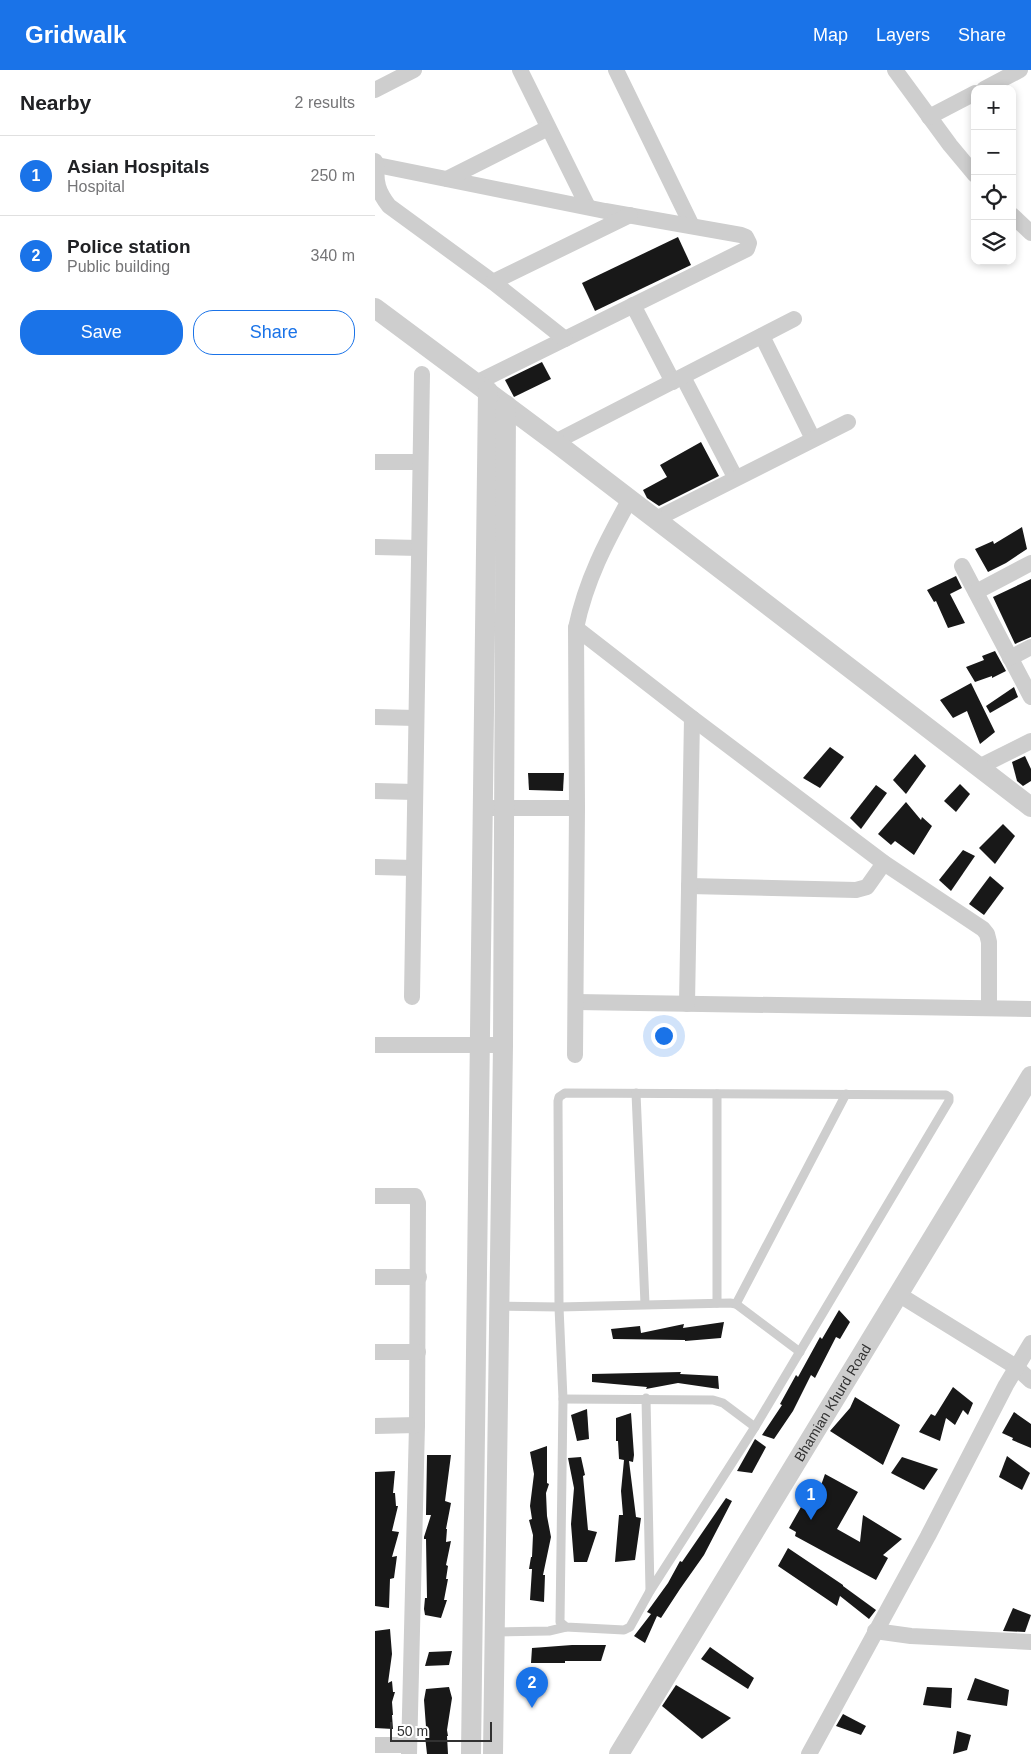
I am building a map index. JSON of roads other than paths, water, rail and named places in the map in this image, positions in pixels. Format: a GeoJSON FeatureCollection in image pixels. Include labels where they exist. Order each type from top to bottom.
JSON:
{"type":"FeatureCollection","features":[{"type":"Feature","properties":{"kind":"street"},"geometry":{"type":"LineString","coordinates":[[375,90],[415,70]]}},
{"type":"Feature","properties":{"kind":"street"},"geometry":{"type":"LineString","coordinates":[[520,70],[588,207]]}},
{"type":"Feature","properties":{"kind":"street"},"geometry":{"type":"LineString","coordinates":[[616,70],[692,226]]}},
{"type":"Feature","properties":{"kind":"street"},"geometry":{"type":"LineString","coordinates":[[895,70],[971,170]]}},
{"type":"Feature","properties":{"kind":"street"},"geometry":{"type":"LineString","coordinates":[[992,85],[1020,70]]}},
{"type":"Feature","properties":{"kind":"street"},"geometry":{"type":"LineString","coordinates":[[929,117],[971,96]]}},
{"type":"Feature","properties":{"kind":"street"},"geometry":{"type":"LineString","coordinates":[[447,179],[548,128]]}},
{"type":"Feature","properties":{"kind":"street"},"geometry":{"type":"LineString","coordinates":[[482,387],[565,339],[747,249],[749,243],[746,237],[741,235],[588,207],[376,163],[376,184],[381,196],[389,206],[493,282],[565,339]]}},
{"type":"Feature","properties":{"kind":"street"},"geometry":{"type":"LineString","coordinates":[[493,282],[630,215]]}},
{"type":"Feature","properties":{"kind":"street"},"geometry":{"type":"LineString","coordinates":[[1016,219],[1031,232]]}},
{"type":"Feature","properties":{"kind":"street"},"geometry":{"type":"LineString","coordinates":[[633,305],[735,477]]}},
{"type":"Feature","properties":{"kind":"street"},"geometry":{"type":"LineString","coordinates":[[375,308],[630,499],[1031,807]]}},
{"type":"Feature","properties":{"kind":"street"},"geometry":{"type":"LineString","coordinates":[[555,442],[794,319]]}},
{"type":"Feature","properties":{"kind":"street"},"geometry":{"type":"LineString","coordinates":[[762,336],[813,439]]}},
{"type":"Feature","properties":{"kind":"street"},"geometry":{"type":"LineString","coordinates":[[412,997],[422,374]]}},
{"type":"Feature","properties":{"kind":"street"},"geometry":{"type":"LineString","coordinates":[[471,1754],[482,808],[482,387]]}},
{"type":"Feature","properties":{"kind":"street"},"geometry":{"type":"LineString","coordinates":[[493,1754],[503,1045],[506,405]]}},
{"type":"Feature","properties":{"kind":"street"},"geometry":{"type":"LineString","coordinates":[[656,519],[735,477],[848,422]]}},
{"type":"Feature","properties":{"kind":"street"},"geometry":{"type":"LineString","coordinates":[[375,462],[420,462]]}},
{"type":"Feature","properties":{"kind":"street"},"geometry":{"type":"LineString","coordinates":[[575,1055],[576,628],[582,600],[593,570],[630,499]]}},
{"type":"Feature","properties":{"kind":"street"},"geometry":{"type":"LineString","coordinates":[[375,547],[419,548]]}},
{"type":"Feature","properties":{"kind":"street"},"geometry":{"type":"LineString","coordinates":[[976,592],[1031,563]]}},
{"type":"Feature","properties":{"kind":"street"},"geometry":{"type":"LineString","coordinates":[[962,566],[1031,697]]}},
{"type":"Feature","properties":{"kind":"street"},"geometry":{"type":"LineString","coordinates":[[576,628],[884,863],[983,929],[987,934],[989,942],[989,1008]]}},
{"type":"Feature","properties":{"kind":"street"},"geometry":{"type":"LineString","coordinates":[[1010,658],[1031,647]]}},
{"type":"Feature","properties":{"kind":"street"},"geometry":{"type":"LineString","coordinates":[[375,717],[416,718]]}},
{"type":"Feature","properties":{"kind":"street"},"geometry":{"type":"LineString","coordinates":[[687,1004],[692,718]]}},
{"type":"Feature","properties":{"kind":"street"},"geometry":{"type":"LineString","coordinates":[[979,767],[1031,741]]}},
{"type":"Feature","properties":{"kind":"street"},"geometry":{"type":"LineString","coordinates":[[375,791],[415,792]]}},
{"type":"Feature","properties":{"kind":"street"},"geometry":{"type":"LineString","coordinates":[[482,808],[577,808]]}},
{"type":"Feature","properties":{"kind":"street"},"geometry":{"type":"LineString","coordinates":[[689,886],[856,890],[867,887],[884,863]]}},
{"type":"Feature","properties":{"kind":"street"},"geometry":{"type":"LineString","coordinates":[[375,867],[414,868]]}},
{"type":"Feature","properties":{"kind":"street"},"geometry":{"type":"LineString","coordinates":[[576,1002],[1031,1009]]}},
{"type":"Feature","properties":{"kind":"street"},"geometry":{"type":"LineString","coordinates":[[375,1045],[503,1045]]}},
{"type":"Feature","properties":{"kind":"street","name":"Bhamian Khurd Road"},"geometry":{"type":"LineString","coordinates":[[619,1754],[1031,1076]]}},
{"type":"Feature","properties":{"kind":"street"},"geometry":{"type":"LineString","coordinates":[[375,1196],[415,1196],[417,1199],[419,1277],[409,1749],[375,1745]]}},
{"type":"Feature","properties":{"kind":"street"},"geometry":{"type":"LineString","coordinates":[[375,1277],[419,1277]]}},
{"type":"Feature","properties":{"kind":"street"},"geometry":{"type":"LineString","coordinates":[[898,1294],[1016,1367],[1031,1381]]}},
{"type":"Feature","properties":{"kind":"street"},"geometry":{"type":"LineString","coordinates":[[809,1754],[1016,1367],[1031,1343]]}},
{"type":"Feature","properties":{"kind":"street"},"geometry":{"type":"LineString","coordinates":[[375,1352],[418,1352]]}},
{"type":"Feature","properties":{"kind":"street"},"geometry":{"type":"LineString","coordinates":[[375,1426],[417,1425]]}},
{"type":"Feature","properties":{"kind":"street"},"geometry":{"type":"LineString","coordinates":[[875,1631],[911,1636],[1031,1642]]}},
{"type":"Feature","properties":{"kind":"lane"},"geometry":{"type":"LineString","coordinates":[[495,1632],[549,1631],[566,1627],[627,1630],[800,1352],[949,1101],[949,1097],[946,1094],[565,1093],[559,1097],[559,1306],[563,1399],[560,1622],[566,1627]]}},
{"type":"Feature","properties":{"kind":"lane"},"geometry":{"type":"LineString","coordinates":[[637,1093],[645,1304]]}},
{"type":"Feature","properties":{"kind":"lane"},"geometry":{"type":"LineString","coordinates":[[717,1094],[717,1303]]}},
{"type":"Feature","properties":{"kind":"lane"},"geometry":{"type":"LineString","coordinates":[[736,1304],[846,1094]]}},
{"type":"Feature","properties":{"kind":"lane"},"geometry":{"type":"LineString","coordinates":[[499,1306],[736,1304],[800,1352]]}},
{"type":"Feature","properties":{"kind":"lane"},"geometry":{"type":"LineString","coordinates":[[563,1399],[646,1398],[718,1401],[755,1427]]}},
{"type":"Feature","properties":{"kind":"lane"},"geometry":{"type":"LineString","coordinates":[[646,1398],[650,1592]]}},
{"type":"Feature","properties":{"kind":"place","name":"Asian Hospitals"},"geometry":{"type":"Point","coordinates":[811,1520]}},
{"type":"Feature","properties":{"kind":"place","name":"Police station"},"geometry":{"type":"Point","coordinates":[532,1708]}}]}
